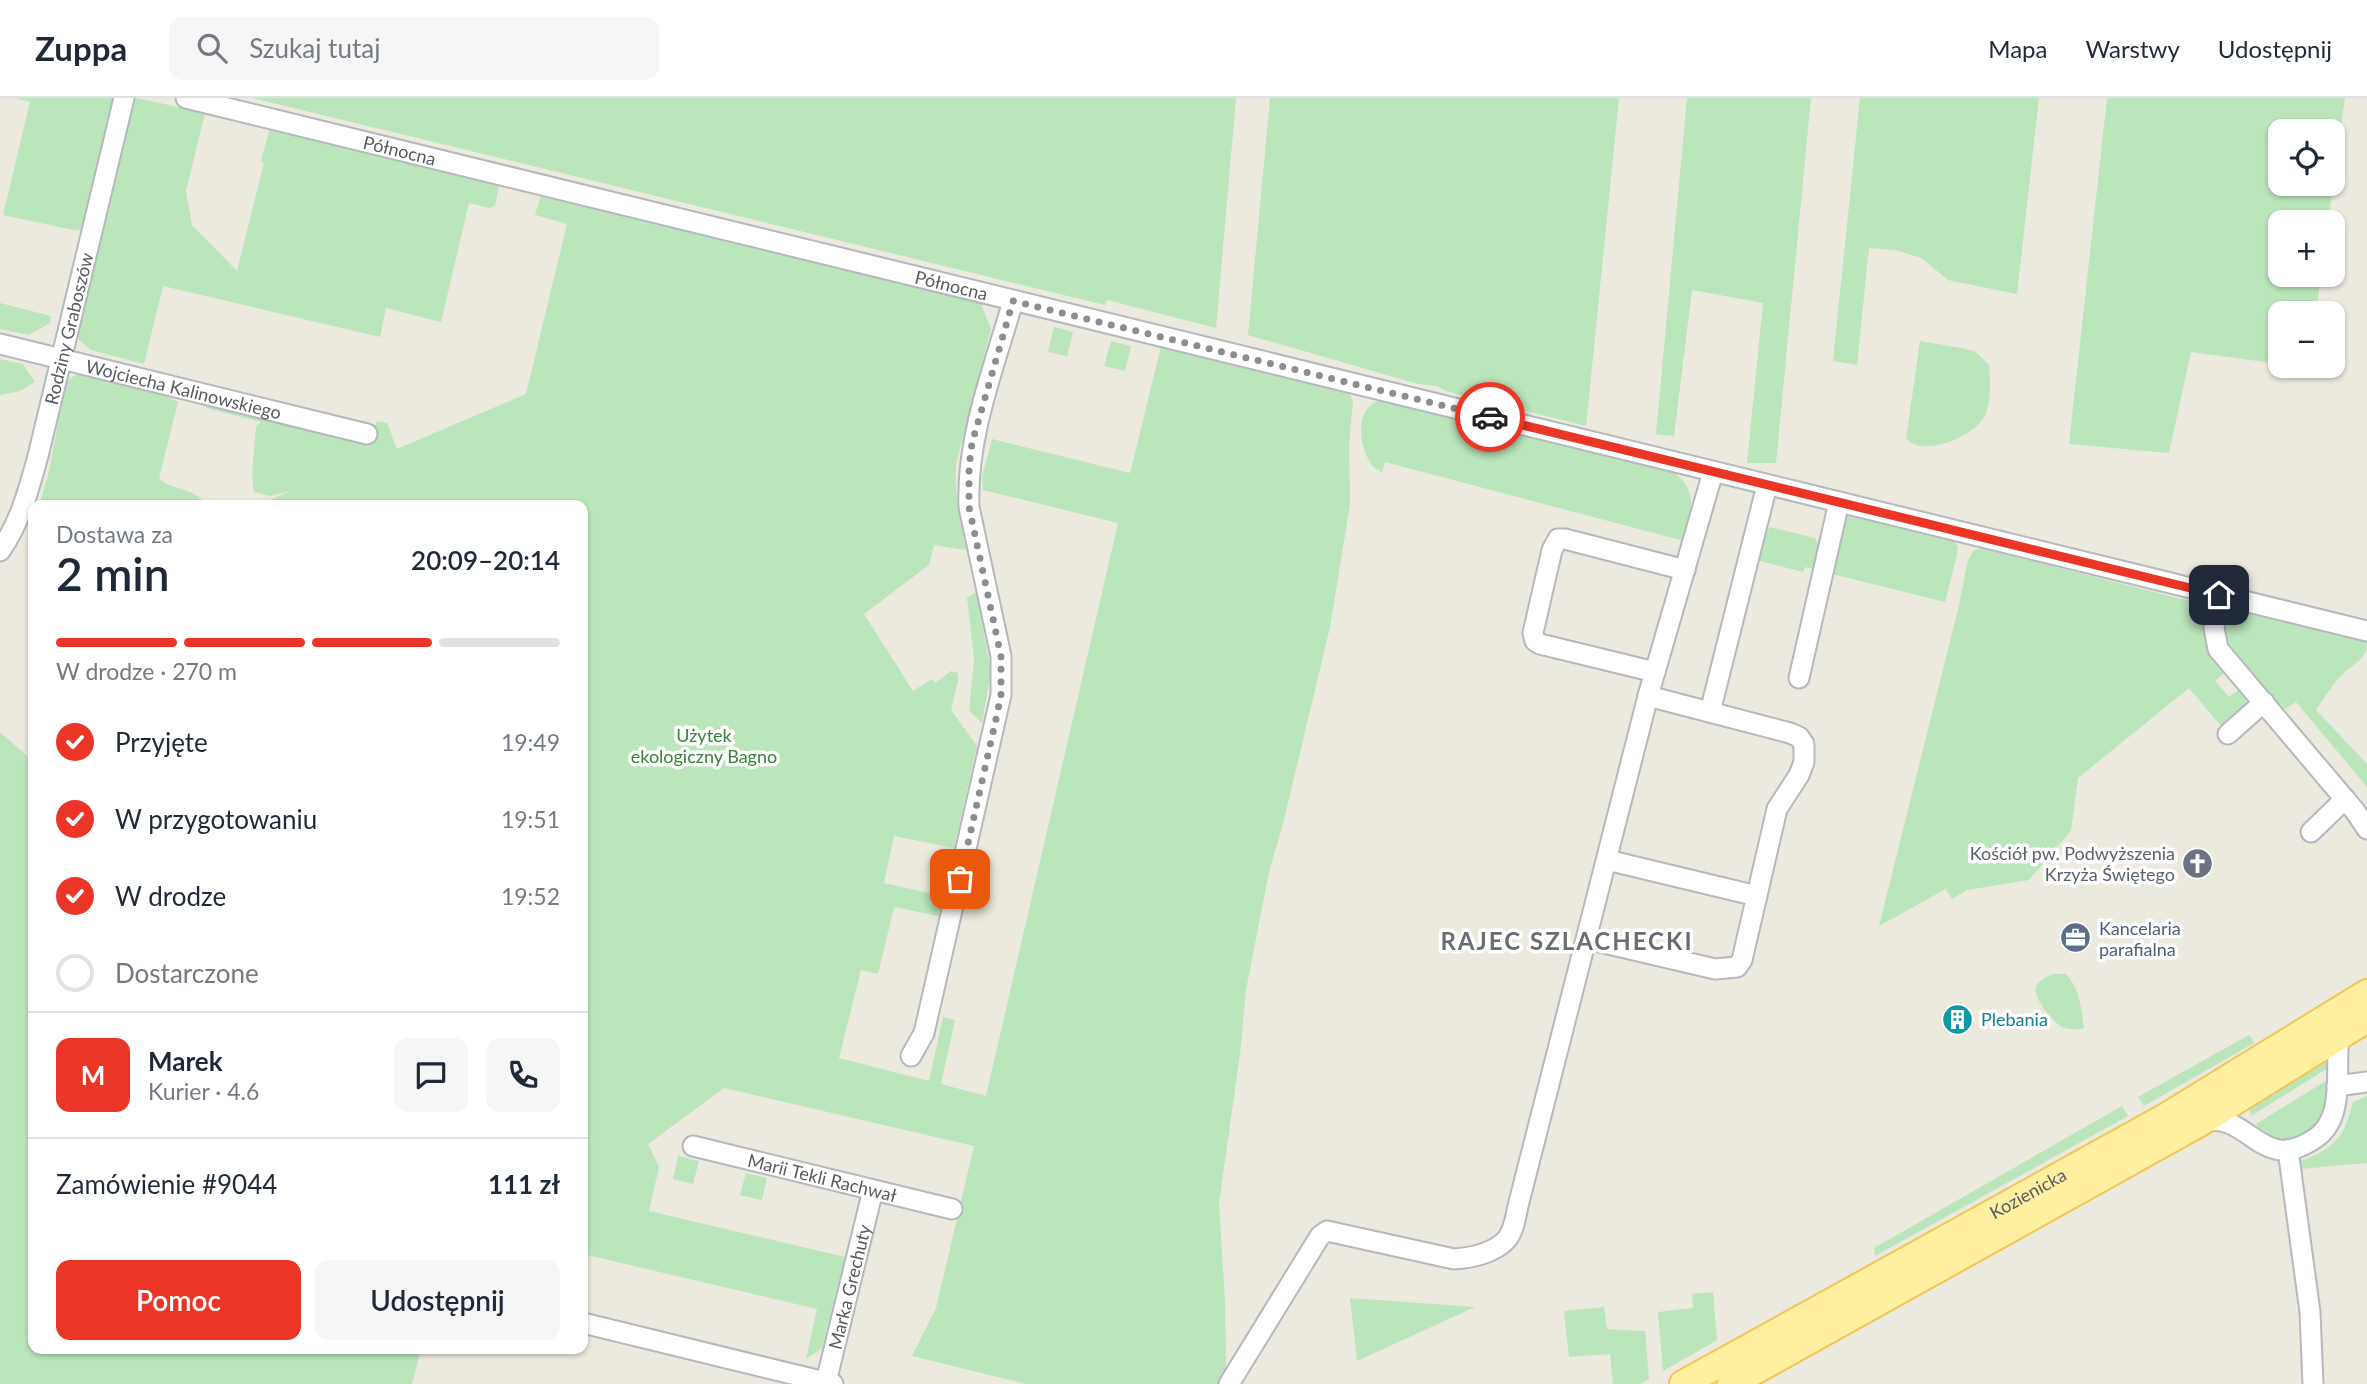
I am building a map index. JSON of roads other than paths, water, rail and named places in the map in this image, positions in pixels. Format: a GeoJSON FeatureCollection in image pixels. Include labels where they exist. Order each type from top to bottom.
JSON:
{"type":"FeatureCollection","features":[{"type":"Feature","properties":{"kind":"main road","name":"Kozienicka"},"geometry":{"type":"LineString","coordinates":[[1683,1384],[2154,1123],[2367,993]]}},
{"type":"Feature","properties":{"kind":"main road","name":"Kozienicka"},"geometry":{"type":"LineString","coordinates":[[1731,1384],[2198,1124],[2367,1019]]}},
{"type":"Feature","properties":{"kind":"street","name":"Rodziny Graboszów"},"geometry":{"type":"LineString","coordinates":[[0,551],[15,527],[29,490],[124,98]]}},
{"type":"Feature","properties":{"kind":"street","name":"Północna"},"geometry":{"type":"LineString","coordinates":[[186,98],[2367,631]]}},
{"type":"Feature","properties":{"kind":"street"},"geometry":{"type":"LineString","coordinates":[[911,1056],[924,1032],[1001,695],[1001,656],[969,507],[968,477],[972,443],[1013,301]]}},
{"type":"Feature","properties":{"kind":"street","name":"Wojciecha Kalinowskiego"},"geometry":{"type":"LineString","coordinates":[[0,344],[367,434]]}},
{"type":"Feature","properties":{"kind":"street"},"geometry":{"type":"LineString","coordinates":[[1229,1384],[1320,1236],[1327,1231],[1454,1259],[1471,1258],[1497,1247],[1512,1229],[1648,696],[1713,471]]}},
{"type":"Feature","properties":{"kind":"street"},"geometry":{"type":"LineString","coordinates":[[1710,712],[1767,485]]}},
{"type":"Feature","properties":{"kind":"street"},"geometry":{"type":"LineString","coordinates":[[1800,678],[1839,502]]}},
{"type":"Feature","properties":{"kind":"street"},"geometry":{"type":"LineString","coordinates":[[1656,672],[1541,645],[1535,641],[1533,633],[1552,550],[1558,539],[1565,539],[1685,570]]}},
{"type":"Feature","properties":{"kind":"street"},"geometry":{"type":"LineString","coordinates":[[2219,595],[2214,628],[2218,649],[2345,799],[2367,829]]}},
{"type":"Feature","properties":{"kind":"street"},"geometry":{"type":"LineString","coordinates":[[1587,939],[1715,970],[1737,967],[1742,960],[1777,809],[1804,762],[1804,744],[1799,737],[1790,733],[1648,696]]}},
{"type":"Feature","properties":{"kind":"street"},"geometry":{"type":"LineString","coordinates":[[2228,734],[2264,702]]}},
{"type":"Feature","properties":{"kind":"street"},"geometry":{"type":"LineString","coordinates":[[2311,832],[2345,799]]}},
{"type":"Feature","properties":{"kind":"street"},"geometry":{"type":"LineString","coordinates":[[1607,860],[1757,896]]}},
{"type":"Feature","properties":{"kind":"street"},"geometry":{"type":"LineString","coordinates":[[2198,1124],[2213,1120],[2225,1121],[2239,1127],[2265,1146],[2288,1150],[2315,1139],[2325,1129],[2335,1108],[2339,1036]]}},
{"type":"Feature","properties":{"kind":"street"},"geometry":{"type":"LineString","coordinates":[[2239,1127],[2236,1119],[2237,1099],[2244,1078],[2253,1063]]}},
{"type":"Feature","properties":{"kind":"street"},"geometry":{"type":"LineString","coordinates":[[2337,1086],[2367,1082]]}},
{"type":"Feature","properties":{"kind":"street","name":"Marii Tekli Rachwał"},"geometry":{"type":"LineString","coordinates":[[693,1146],[953,1209]]}},
{"type":"Feature","properties":{"kind":"street"},"geometry":{"type":"LineString","coordinates":[[2288,1150],[2310,1312],[2313,1384]]}},
{"type":"Feature","properties":{"kind":"street","name":"Marka Grechuty"},"geometry":{"type":"LineString","coordinates":[[830,1383],[873,1190]]}},
{"type":"Feature","properties":{"kind":"street"},"geometry":{"type":"LineString","coordinates":[[588,1323],[830,1383]]}},
{"type":"Feature","properties":{"kind":"place","name":"Kościół pw. Podwyższenia Krzyża Świętego"},"geometry":{"type":"Point","coordinates":[2198,863]}},
{"type":"Feature","properties":{"kind":"place","name":"Kancelaria parafialna"},"geometry":{"type":"Point","coordinates":[2076,938]}},
{"type":"Feature","properties":{"kind":"place","name":"Plebania"},"geometry":{"type":"Point","coordinates":[1958,1019]}},
{"type":"Feature","properties":{"kind":"district","name":"RAJEC SZLACHECKI"},"geometry":{"type":"Point","coordinates":[1567,940]}},
{"type":"Feature","properties":{"kind":"park label","name":"Użytek ekologiczny Bagno"},"geometry":{"type":"Point","coordinates":[704,745]}}]}
